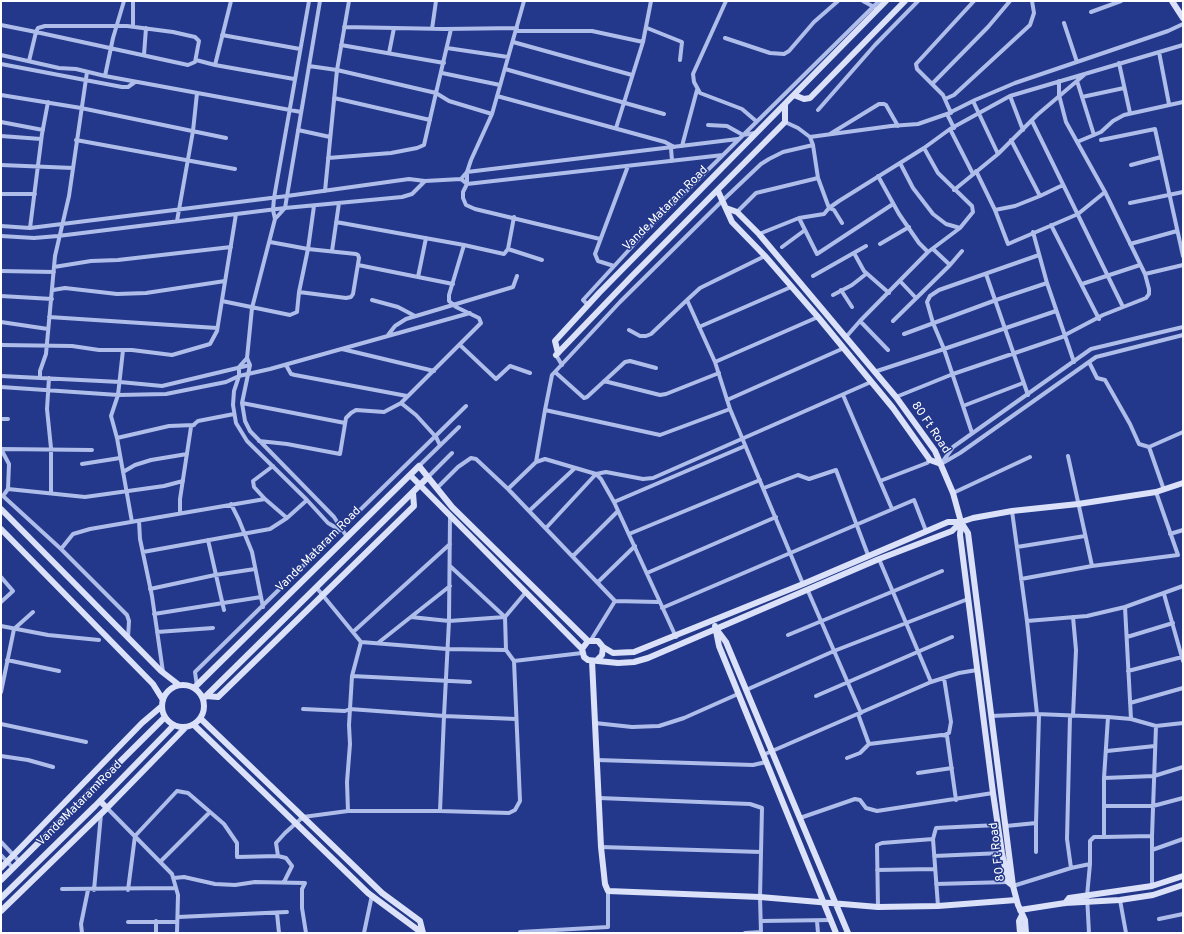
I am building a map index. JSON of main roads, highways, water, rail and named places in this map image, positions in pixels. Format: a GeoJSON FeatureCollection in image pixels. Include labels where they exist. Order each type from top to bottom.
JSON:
{"type":"FeatureCollection","features":[{"type":"Feature","properties":{"kind":"main road","name":"Vande Mataram Road"},"geometry":{"type":"LineString","coordinates":[[785,104],[785,122],[557,354],[555,341],[588,305],[674,215],[758,133],[874,6],[886,1]]}},
{"type":"Feature","properties":{"kind":"main road"},"geometry":{"type":"LineString","coordinates":[[794,95],[804,99],[810,98],[905,1]]}},
{"type":"Feature","properties":{"kind":"main road"},"geometry":{"type":"LineString","coordinates":[[1172,1],[1183,18]]}},
{"type":"Feature","properties":{"kind":"main road"},"geometry":{"type":"LineString","coordinates":[[718,191],[726,208]]}},
{"type":"Feature","properties":{"kind":"main road","name":"80 Ft Road"},"geometry":{"type":"LineString","coordinates":[[726,208],[737,212],[759,234],[896,397],[935,452],[941,464]]}},
{"type":"Feature","properties":{"kind":"main road","name":"80 Ft Road"},"geometry":{"type":"LineString","coordinates":[[726,208],[732,222],[765,256],[844,348],[893,408],[930,460],[941,464]]}},
{"type":"Feature","properties":{"kind":"main road"},"geometry":{"type":"LineString","coordinates":[[941,464],[953,493],[961,522]]}},
{"type":"Feature","properties":{"kind":"main road","name":"Vande Mataram Road"},"geometry":{"type":"LineString","coordinates":[[196,687],[419,466],[428,477],[420,486],[205,698]]}},
{"type":"Feature","properties":{"kind":"main road"},"geometry":{"type":"LineString","coordinates":[[410,475],[526,592],[582,651],[588,660],[618,663],[634,662],[648,658],[716,628],[808,591],[879,559],[952,531],[961,522]]}},
{"type":"Feature","properties":{"kind":"main road"},"geometry":{"type":"LineString","coordinates":[[428,477],[452,507],[590,640],[598,641],[603,647],[614,653],[634,652],[676,637],[948,522],[961,522],[973,518],[1012,511],[1078,504],[1156,492],[1183,483]]}},
{"type":"Feature","properties":{"kind":"main road"},"geometry":{"type":"LineString","coordinates":[[205,698],[218,697],[414,506],[413,493]]}},
{"type":"Feature","properties":{"kind":"main road"},"geometry":{"type":"LineString","coordinates":[[1,509],[163,673],[179,686]]}},
{"type":"Feature","properties":{"kind":"main road","name":"80 Ft Road"},"geometry":{"type":"LineString","coordinates":[[961,522],[960,536],[993,793],[1008,882],[1013,886]]}},
{"type":"Feature","properties":{"kind":"main road","name":"80 Ft Road"},"geometry":{"type":"LineString","coordinates":[[961,522],[968,534],[1013,886]]}},
{"type":"Feature","properties":{"kind":"main road"},"geometry":{"type":"LineString","coordinates":[[1,528],[153,684],[163,703],[165,717],[174,725],[185,728]]}},
{"type":"Feature","properties":{"kind":"main road"},"geometry":{"type":"LineString","coordinates":[[714,621],[719,646],[836,933]]}},
{"type":"Feature","properties":{"kind":"main road"},"geometry":{"type":"LineString","coordinates":[[716,628],[726,642],[848,933]]}},
{"type":"Feature","properties":{"kind":"main road"},"geometry":{"type":"LineString","coordinates":[[582,651],[590,640]]}},
{"type":"Feature","properties":{"kind":"main road"},"geometry":{"type":"LineString","coordinates":[[603,647],[602,655],[595,661],[595,723],[601,847],[604,884],[608,891],[760,897],[878,908],[938,906],[1016,900]]}},
{"type":"Feature","properties":{"kind":"main road"},"geometry":{"type":"LineString","coordinates":[[1,868],[163,703],[169,690],[179,686],[196,687],[205,698],[204,712],[194,725],[185,728],[101,814],[1,911]]}},
{"type":"Feature","properties":{"kind":"main road","name":"Vande Mataram Road"},"geometry":{"type":"LineString","coordinates":[[1,880],[165,717]]}},
{"type":"Feature","properties":{"kind":"main road"},"geometry":{"type":"LineString","coordinates":[[200,718],[382,893],[420,921],[423,933]]}},
{"type":"Feature","properties":{"kind":"main road","name":"Vande Mataram Road"},"geometry":{"type":"LineString","coordinates":[[1,898],[100,801],[174,725]]}},
{"type":"Feature","properties":{"kind":"main road"},"geometry":{"type":"LineString","coordinates":[[194,725],[372,895],[423,933]]}},
{"type":"Feature","properties":{"kind":"main road"},"geometry":{"type":"LineString","coordinates":[[100,801],[107,808]]}},
{"type":"Feature","properties":{"kind":"main road"},"geometry":{"type":"LineString","coordinates":[[1088,899],[1152,886],[1183,876]]}},
{"type":"Feature","properties":{"kind":"main road"},"geometry":{"type":"LineString","coordinates":[[1021,913],[1065,903],[1069,898],[1120,900],[1153,894],[1183,885]]}},
{"type":"Feature","properties":{"kind":"main road"},"geometry":{"type":"LineString","coordinates":[[1013,886],[1016,900],[1025,920],[1026,933]]}},
{"type":"Feature","properties":{"kind":"main road"},"geometry":{"type":"LineString","coordinates":[[1020,933],[1019,921],[1021,913]]}}]}
